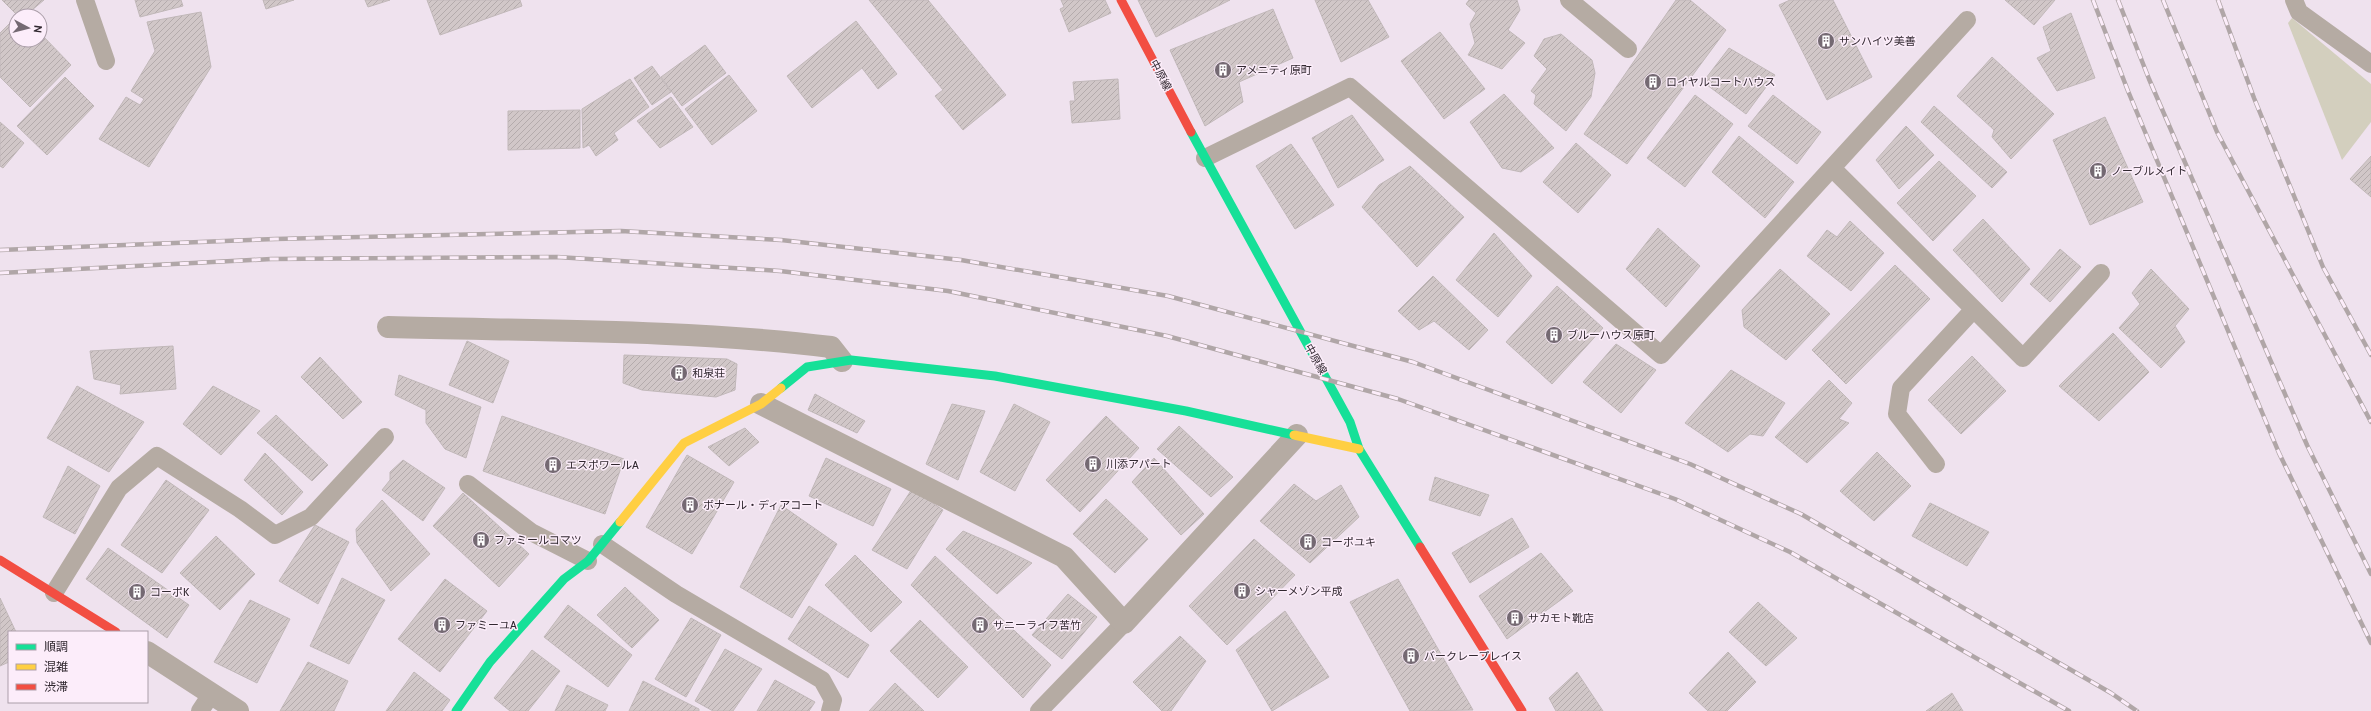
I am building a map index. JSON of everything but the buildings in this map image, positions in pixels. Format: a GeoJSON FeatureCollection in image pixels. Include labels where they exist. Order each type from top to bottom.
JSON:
{"type":"FeatureCollection","features":[{"type":"Feature","properties":{"kind":"street","name":"中原線"},"geometry":{"type":"LineString","coordinates":[[1121,0],[1205,158],[1350,422],[1359,449],[1522,711]]}},
{"type":"Feature","properties":{"kind":"street"},"geometry":{"type":"LineString","coordinates":[[388,327],[678,335],[797,343],[831,347],[842,361]]}},
{"type":"Feature","properties":{"kind":"street"},"geometry":{"type":"LineString","coordinates":[[456,711],[490,662],[564,579],[588,560],[684,443],[761,404],[807,366],[851,360],[995,376],[1186,411],[1359,449]]}},
{"type":"Feature","properties":{"kind":"street"},"geometry":{"type":"LineString","coordinates":[[761,404],[1064,557],[1124,623],[1297,435]]}},
{"type":"Feature","properties":{"kind":"street"},"geometry":{"type":"LineString","coordinates":[[0,560],[3,560],[114,631]]}},
{"type":"Feature","properties":{"kind":"street"},"geometry":{"type":"LineString","coordinates":[[148,653],[238,711]]}},
{"type":"Feature","properties":{"kind":"lane"},"geometry":{"type":"LineString","coordinates":[[85,0],[106,61]]}},
{"type":"Feature","properties":{"kind":"lane"},"geometry":{"type":"LineString","coordinates":[[1569,0],[1628,49]]}},
{"type":"Feature","properties":{"kind":"lane"},"geometry":{"type":"LineString","coordinates":[[2294,0],[2299,12],[2371,64]]}},
{"type":"Feature","properties":{"kind":"lane"},"geometry":{"type":"LineString","coordinates":[[1205,158],[1350,87],[1661,355],[1833,169],[1967,20]]}},
{"type":"Feature","properties":{"kind":"lane"},"geometry":{"type":"LineString","coordinates":[[1833,169],[2022,358],[2101,273]]}},
{"type":"Feature","properties":{"kind":"lane"},"geometry":{"type":"LineString","coordinates":[[1936,464],[1898,414],[1901,388],[1974,309]]}},
{"type":"Feature","properties":{"kind":"lane"},"geometry":{"type":"LineString","coordinates":[[54,593],[119,488],[157,456],[240,509],[275,535],[311,517],[386,437]]}},
{"type":"Feature","properties":{"kind":"lane"},"geometry":{"type":"LineString","coordinates":[[468,484],[531,532],[588,560]]}},
{"type":"Feature","properties":{"kind":"lane"},"geometry":{"type":"LineString","coordinates":[[602,544],[676,594],[822,680],[833,700],[830,711]]}},
{"type":"Feature","properties":{"kind":"lane"},"geometry":{"type":"LineString","coordinates":[[1039,711],[1124,623]]}},
{"type":"Feature","properties":{"kind":"lane"},"geometry":{"type":"LineString","coordinates":[[200,711],[212,693]]}},
{"type":"Feature","properties":{"kind":"shaded area"},"geometry":{"type":"Polygon","coordinates":[[[2292,18],[2371,84],[2371,122],[2342,160],[2288,23],[2292,18]]]}},
{"type":"Feature","properties":{"kind":"railway"},"geometry":{"type":"LineString","coordinates":[[2093,0],[2128,91],[2279,453],[2371,643]]}},
{"type":"Feature","properties":{"kind":"railway"},"geometry":{"type":"LineString","coordinates":[[2118,0],[2149,79],[2307,445],[2371,574]]}},
{"type":"Feature","properties":{"kind":"railway"},"geometry":{"type":"LineString","coordinates":[[2163,0],[2217,132],[2371,422]]}},
{"type":"Feature","properties":{"kind":"railway"},"geometry":{"type":"LineString","coordinates":[[2218,0],[2254,98],[2323,267],[2371,355]]}},
{"type":"Feature","properties":{"kind":"railway"},"geometry":{"type":"LineString","coordinates":[[0,250],[275,239],[621,231],[781,240],[961,260],[1168,296],[1413,362],[1690,464],[1801,514],[2111,693],[2137,711]]}},
{"type":"Feature","properties":{"kind":"railway"},"geometry":{"type":"LineString","coordinates":[[0,273],[271,259],[557,257],[780,271],[948,291],[1167,336],[1398,399],[1675,499],[1790,552],[2069,711]]}},
{"type":"Feature","properties":{"kind":"traffic: fast"},"geometry":{"type":"LineString","coordinates":[[1191,132],[1350,422],[1359,449],[1420,547]]}},
{"type":"Feature","properties":{"kind":"traffic: fast"},"geometry":{"type":"LineString","coordinates":[[781,388],[807,367],[851,360],[995,376],[1186,411],[1294,435]]}},
{"type":"Feature","properties":{"kind":"traffic: fast"},"geometry":{"type":"LineString","coordinates":[[456,711],[490,662],[564,579],[588,561],[620,522]]}},
{"type":"Feature","properties":{"kind":"traffic: slow"},"geometry":{"type":"LineString","coordinates":[[620,522],[684,443],[761,404],[781,388]]}},
{"type":"Feature","properties":{"kind":"traffic: slow"},"geometry":{"type":"LineString","coordinates":[[1294,435],[1359,449]]}},
{"type":"Feature","properties":{"kind":"traffic: jam"},"geometry":{"type":"LineString","coordinates":[[1121,0],[1191,132]]}},
{"type":"Feature","properties":{"kind":"traffic: jam"},"geometry":{"type":"LineString","coordinates":[[1420,547],[1522,711]]}},
{"type":"Feature","properties":{"kind":"traffic: jam"},"geometry":{"type":"LineString","coordinates":[[0,560],[114,631]]}},
{"type":"Feature","properties":{"kind":"place","name":"サンハイツ美善"},"geometry":{"type":"Point","coordinates":[1826,41]}},
{"type":"Feature","properties":{"kind":"place","name":"アメニティ原町"},"geometry":{"type":"Point","coordinates":[1223,70]}},
{"type":"Feature","properties":{"kind":"place","name":"ロイヤルコートハウス"},"geometry":{"type":"Point","coordinates":[1653,82]}},
{"type":"Feature","properties":{"kind":"place","name":"ノーブルメイト"},"geometry":{"type":"Point","coordinates":[2098,171]}},
{"type":"Feature","properties":{"kind":"place","name":"ブルーハウス原町"},"geometry":{"type":"Point","coordinates":[1554,335]}},
{"type":"Feature","properties":{"kind":"place","name":"和泉荘"},"geometry":{"type":"Point","coordinates":[679,373]}},
{"type":"Feature","properties":{"kind":"place","name":"川添アパート"},"geometry":{"type":"Point","coordinates":[1093,464]}},
{"type":"Feature","properties":{"kind":"place","name":"エスポワールA"},"geometry":{"type":"Point","coordinates":[553,465]}},
{"type":"Feature","properties":{"kind":"place","name":"ボナール・ディアコート"},"geometry":{"type":"Point","coordinates":[690,505]}},
{"type":"Feature","properties":{"kind":"place","name":"ファミールコマツ"},"geometry":{"type":"Point","coordinates":[481,540]}},
{"type":"Feature","properties":{"kind":"place","name":"コーポユキ"},"geometry":{"type":"Point","coordinates":[1308,542]}},
{"type":"Feature","properties":{"kind":"place","name":"シャーメゾン平成"},"geometry":{"type":"Point","coordinates":[1242,591]}},
{"type":"Feature","properties":{"kind":"place","name":"コーポK"},"geometry":{"type":"Point","coordinates":[137,592]}},
{"type":"Feature","properties":{"kind":"place","name":"サカモト靴店"},"geometry":{"type":"Point","coordinates":[1515,618]}},
{"type":"Feature","properties":{"kind":"place","name":"ファミーユA"},"geometry":{"type":"Point","coordinates":[442,625]}},
{"type":"Feature","properties":{"kind":"place","name":"サニーライフ苦竹"},"geometry":{"type":"Point","coordinates":[980,625]}},
{"type":"Feature","properties":{"kind":"place","name":"バークレープレイス"},"geometry":{"type":"Point","coordinates":[1411,656]}}]}
